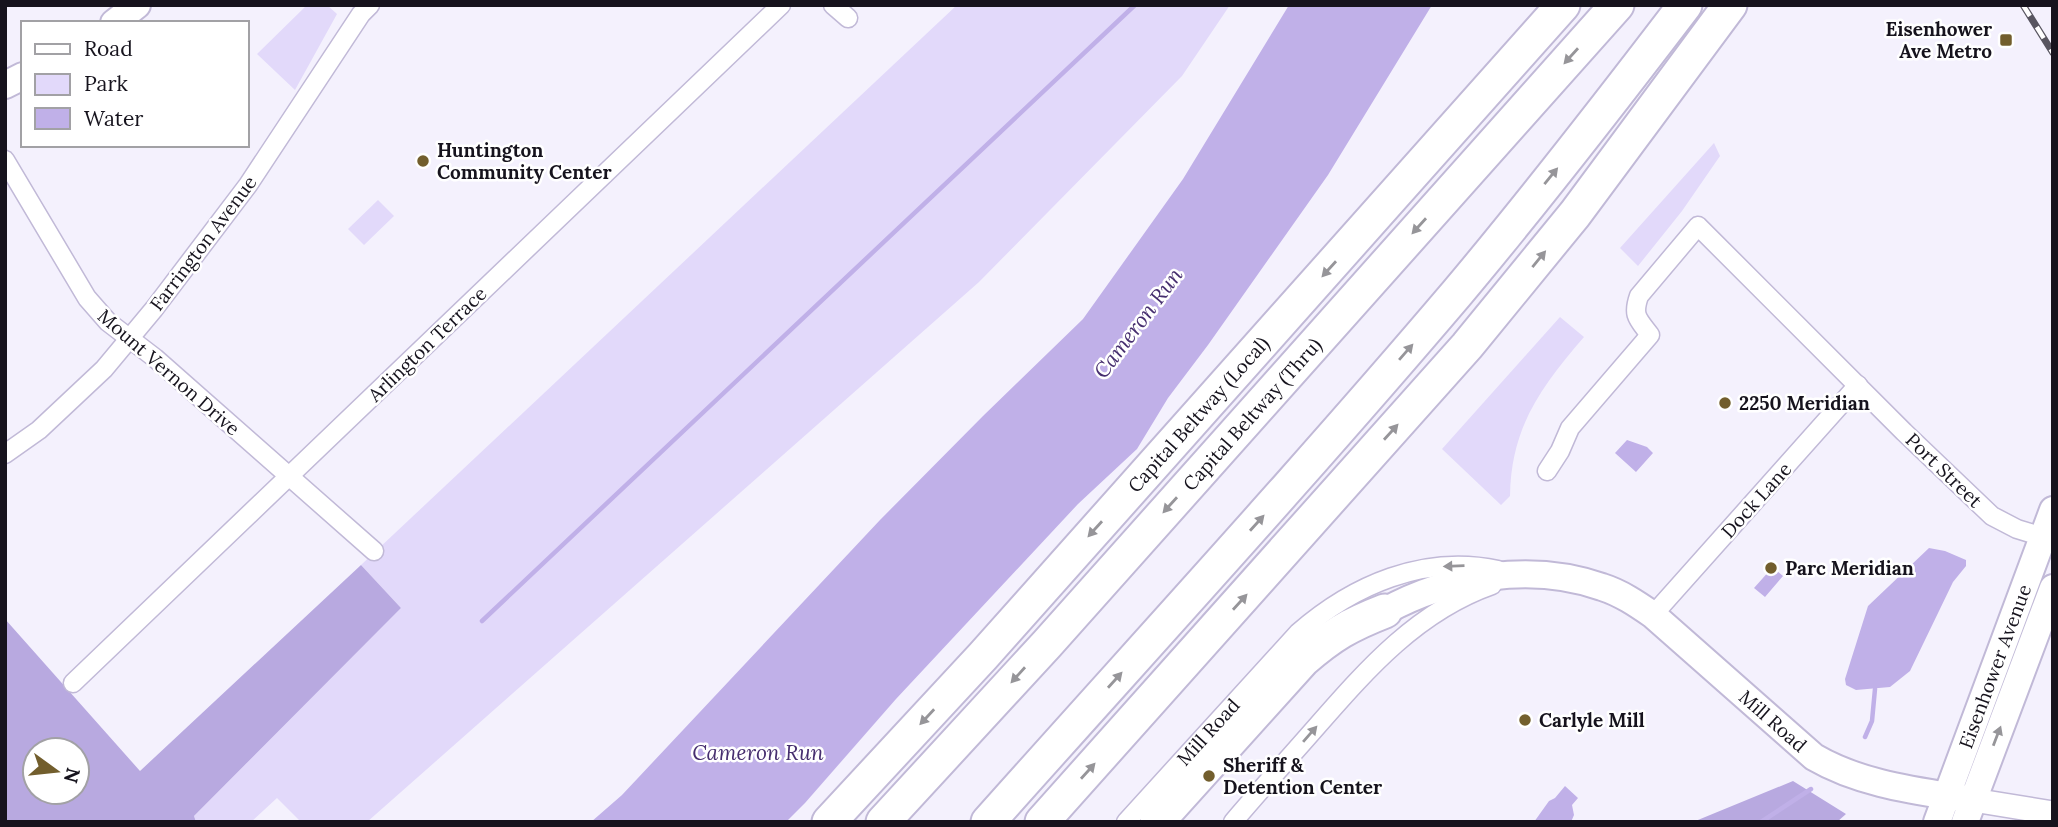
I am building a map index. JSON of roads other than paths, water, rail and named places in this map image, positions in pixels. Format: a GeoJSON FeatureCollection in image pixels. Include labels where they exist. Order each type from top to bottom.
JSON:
{"type":"FeatureCollection","features":[{"type":"Feature","properties":{"kind":"highway"},"geometry":{"type":"LineString","coordinates":[[1423,164],[1540,5]]}},
{"type":"Feature","properties":{"kind":"highway","name":"Capital Beltway (Local)"},"geometry":{"type":"LineString","coordinates":[[829,822],[983,656],[1563,5]]}},
{"type":"Feature","properties":{"kind":"highway","name":"Capital Beltway (Thru)"},"geometry":{"type":"LineString","coordinates":[[883,822],[1065,623],[1617,5]]}},
{"type":"Feature","properties":{"kind":"highway"},"geometry":{"type":"LineString","coordinates":[[988,822],[1311,462],[1459,290],[1685,5]]}},
{"type":"Feature","properties":{"kind":"highway"},"geometry":{"type":"LineString","coordinates":[[1042,822],[1467,346],[1575,214],[1730,5]]}},
{"type":"Feature","properties":{"kind":"highway"},"geometry":{"type":"LineString","coordinates":[[1157,822],[1283,696],[1385,611]]}},
{"type":"Feature","properties":{"kind":"highway"},"geometry":{"type":"LineString","coordinates":[[1185,822],[1283,696]]}},
{"type":"Feature","properties":{"kind":"main road"},"geometry":{"type":"LineString","coordinates":[[117,21],[138,5]]}},
{"type":"Feature","properties":{"kind":"main road"},"geometry":{"type":"LineString","coordinates":[[5,85],[21,77]]}},
{"type":"Feature","properties":{"kind":"main road","name":"Eisenhower Avenue"},"geometry":{"type":"LineString","coordinates":[[1961,806],[2048,539],[2053,510]]}},
{"type":"Feature","properties":{"kind":"main road","name":"Mill Road"},"geometry":{"type":"LineString","coordinates":[[1385,611],[1424,592],[1468,580],[1522,575],[1587,582],[1619,594],[1653,615],[1814,757],[1863,779],[1961,806]]}},
{"type":"Feature","properties":{"kind":"main road","name":"Eisenhower Avenue"},"geometry":{"type":"LineString","coordinates":[[1937,822],[1961,806],[2053,588]]}},
{"type":"Feature","properties":{"kind":"street","name":"Farrington Avenue"},"geometry":{"type":"LineString","coordinates":[[5,454],[39,430],[104,369],[154,309],[248,184],[361,14],[370,5]]}},
{"type":"Feature","properties":{"kind":"street","name":"Arlington Terrace"},"geometry":{"type":"LineString","coordinates":[[73,683],[781,5]]}},
{"type":"Feature","properties":{"kind":"street"},"geometry":{"type":"LineString","coordinates":[[833,5],[848,19]]}},
{"type":"Feature","properties":{"kind":"street","name":"Mount Vernon Drive"},"geometry":{"type":"LineString","coordinates":[[5,160],[87,298],[108,322],[155,358],[374,551]]}},
{"type":"Feature","properties":{"kind":"street","name":"Port Street"},"geometry":{"type":"LineString","coordinates":[[1547,471],[1570,428],[1650,335],[1634,309],[1639,296],[1698,226],[1992,516],[2017,529],[2048,539]]}},
{"type":"Feature","properties":{"kind":"street","name":"Dock Lane"},"geometry":{"type":"LineString","coordinates":[[1653,615],[1858,384]]}},
{"type":"Feature","properties":{"kind":"street","name":"Mill Road"},"geometry":{"type":"LineString","coordinates":[[1126,822],[1290,642],[1328,609],[1374,583],[1425,568],[1469,565],[1522,575]]}},
{"type":"Feature","properties":{"kind":"street","name":"Mill Road"},"geometry":{"type":"LineString","coordinates":[[1233,822],[1362,675],[1390,647],[1413,628],[1464,596],[1522,575]]}},
{"type":"Feature","properties":{"kind":"street","name":"Mill Road"},"geometry":{"type":"LineString","coordinates":[[1961,806],[2053,813]]}},
{"type":"Feature","properties":{"kind":"water","name":"Cameron Run"},"geometry":{"type":"Polygon","coordinates":[[[1289,5],[1432,5],[1328,175],[1168,398],[1137,449],[1078,504],[896,699],[786,822],[591,822],[622,795],[880,520],[1083,319],[1183,179],[1289,5]]]}},
{"type":"Feature","properties":{"kind":"water"},"geometry":{"type":"Polygon","coordinates":[[[1627,440],[1647,447],[1653,453],[1636,472],[1615,453],[1627,440]]]}},
{"type":"Feature","properties":{"kind":"water"},"geometry":{"type":"Polygon","coordinates":[[[1929,548],[1966,560],[1966,566],[1953,582],[1910,671],[1890,687],[1856,690],[1846,685],[1845,679],[1868,606],[1929,548]]]}},
{"type":"Feature","properties":{"kind":"water"},"geometry":{"type":"Polygon","coordinates":[[[1771,569],[1783,576],[1765,597],[1754,588],[1771,569]]]}},
{"type":"Feature","properties":{"kind":"water"},"geometry":{"type":"Polygon","coordinates":[[[1565,786],[1578,798],[1572,805],[1574,815],[1571,822],[1534,822],[1549,801],[1565,786]]]}},
{"type":"Feature","properties":{"kind":"waterway"},"geometry":{"type":"LineString","coordinates":[[482,621],[1135,5]]}},
{"type":"Feature","properties":{"kind":"waterway"},"geometry":{"type":"LineString","coordinates":[[1865,737],[1872,721],[1875,689]]}},
{"type":"Feature","properties":{"kind":"waterway"},"geometry":{"type":"LineString","coordinates":[[1761,822],[1811,789]]}},
{"type":"Feature","properties":{"kind":"railway"},"geometry":{"type":"LineString","coordinates":[[2023,5],[2053,53]]}},
{"type":"Feature","properties":{"kind":"place","name":"Eisenhower Ave Metro"},"geometry":{"type":"Point","coordinates":[2006,40]}},
{"type":"Feature","properties":{"kind":"place","name":"Huntington Community Center"},"geometry":{"type":"Point","coordinates":[423,161]}},
{"type":"Feature","properties":{"kind":"place","name":"2250 Meridian"},"geometry":{"type":"Point","coordinates":[1725,403]}},
{"type":"Feature","properties":{"kind":"place","name":"Parc Meridian"},"geometry":{"type":"Point","coordinates":[1771,568]}},
{"type":"Feature","properties":{"kind":"place","name":"Carlyle Mill"},"geometry":{"type":"Point","coordinates":[1525,720]}},
{"type":"Feature","properties":{"kind":"place","name":"Sheriff & Detention Center"},"geometry":{"type":"Point","coordinates":[1209,776]}}]}
